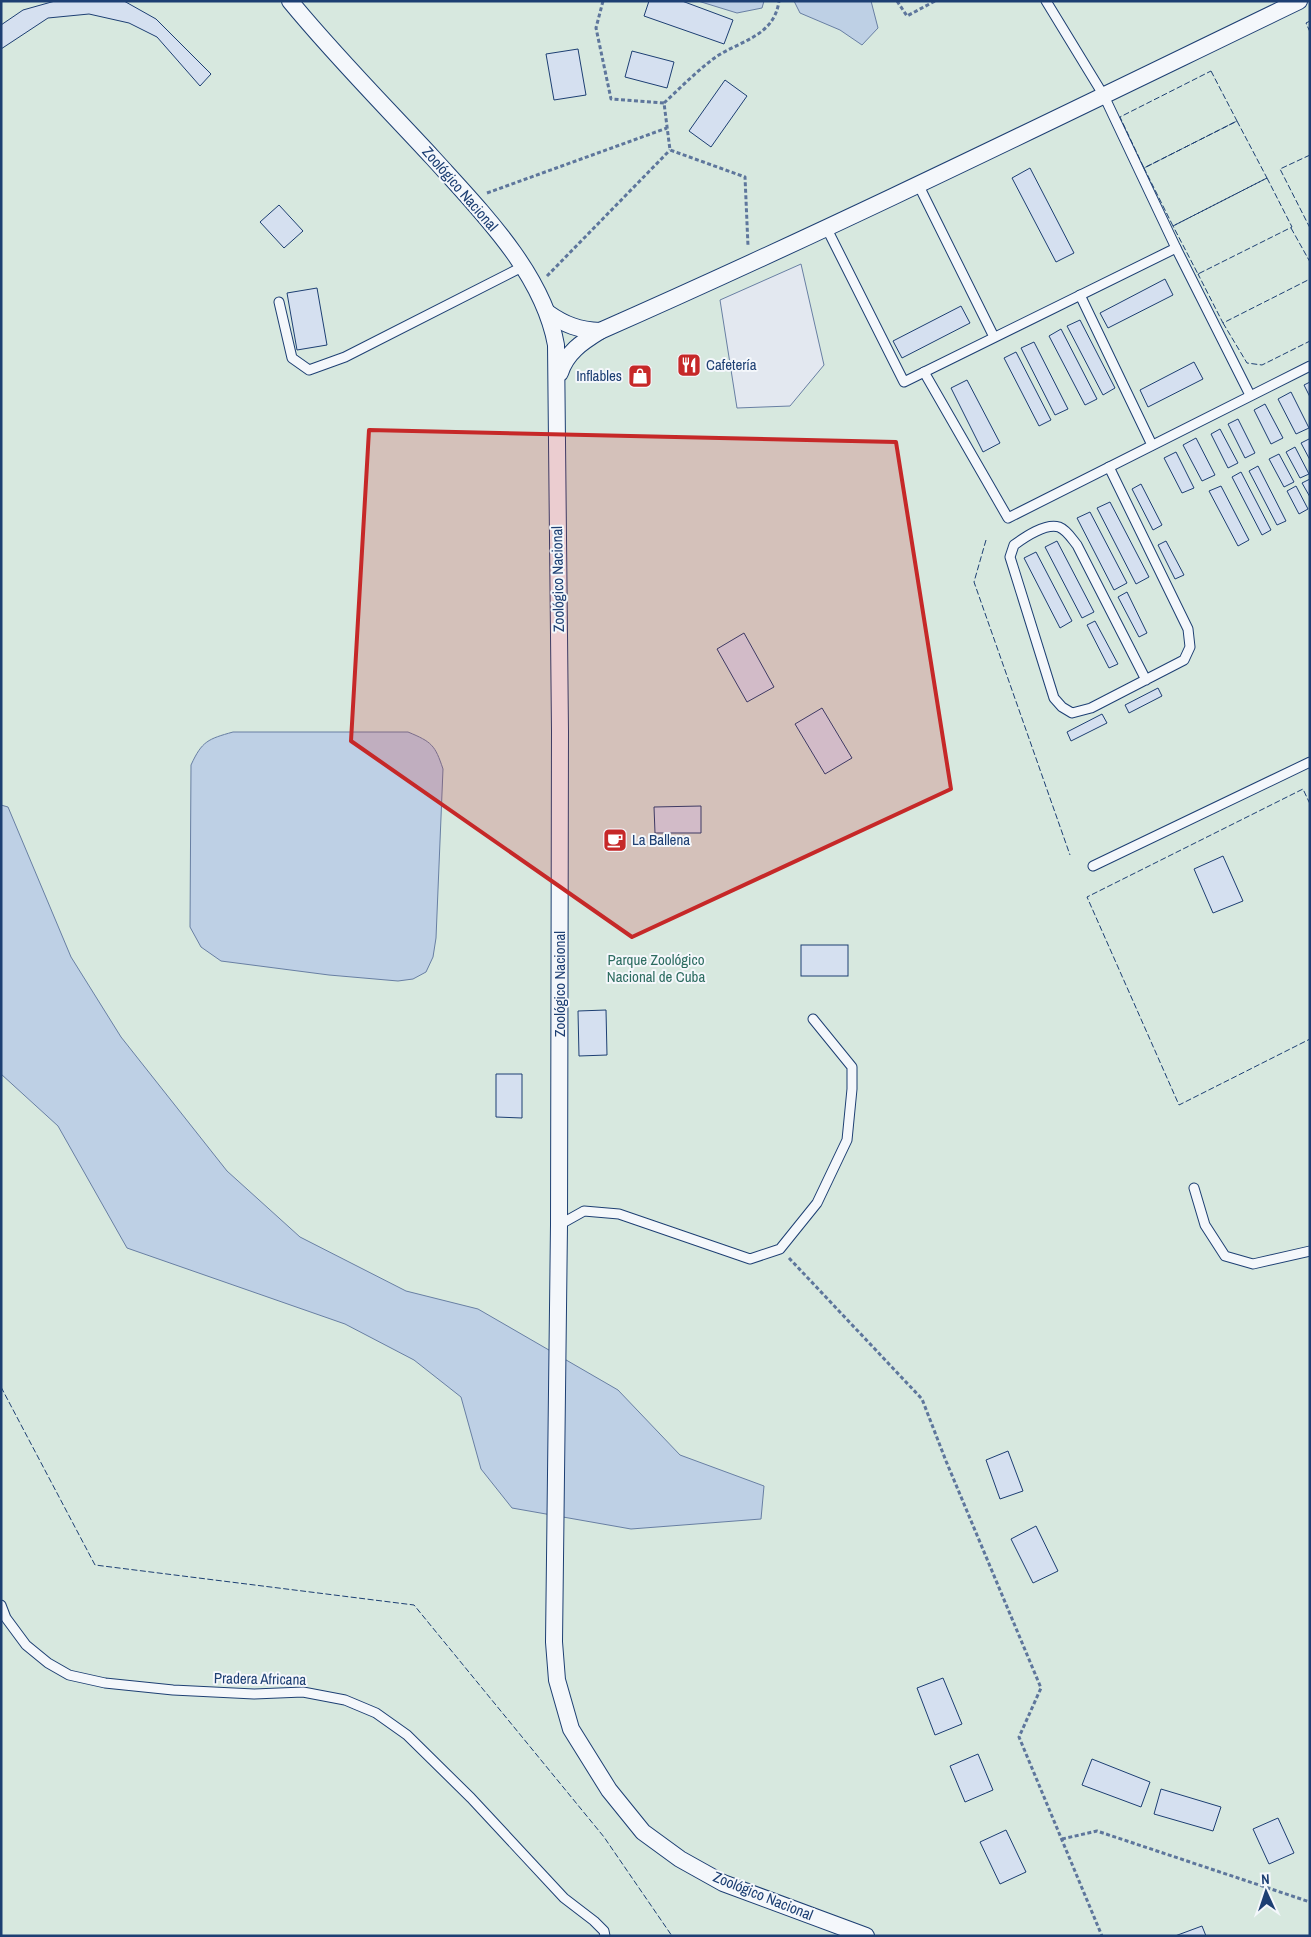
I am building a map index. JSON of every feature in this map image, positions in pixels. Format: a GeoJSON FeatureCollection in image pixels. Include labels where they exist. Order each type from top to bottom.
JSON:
{"type":"FeatureCollection","features":[{"type":"Feature","properties":{"kind":"street","name":"Zoológico Nacional"},"geometry":{"type":"LineString","coordinates":[[290,1],[484,215],[522,267],[535,289],[548,313],[556,346],[560,731],[559,1252],[554,1642],[557,1680],[571,1729],[609,1790],[643,1832],[680,1859],[723,1883],[866,1936]]}},
{"type":"Feature","properties":{"kind":"street"},"geometry":{"type":"LineString","coordinates":[[556,384],[562,365],[568,355],[600,331],[749,264],[1104,96],[1297,2]]}},
{"type":"Feature","properties":{"kind":"street"},"geometry":{"type":"LineString","coordinates":[[548,313],[571,327],[600,331]]}},
{"type":"Feature","properties":{"kind":"lane"},"geometry":{"type":"LineString","coordinates":[[1046,1],[1104,96],[1176,248],[1250,395]]}},
{"type":"Feature","properties":{"kind":"lane"},"geometry":{"type":"LineString","coordinates":[[918,184],[994,338]]}},
{"type":"Feature","properties":{"kind":"lane"},"geometry":{"type":"LineString","coordinates":[[826,227],[904,382],[1176,248]]}},
{"type":"Feature","properties":{"kind":"lane"},"geometry":{"type":"LineString","coordinates":[[279,302],[292,358],[309,370],[345,356],[522,267]]}},
{"type":"Feature","properties":{"kind":"lane"},"geometry":{"type":"LineString","coordinates":[[1080,295],[1152,445]]}},
{"type":"Feature","properties":{"kind":"lane"},"geometry":{"type":"LineString","coordinates":[[924,372],[1008,518],[1310,366]]}},
{"type":"Feature","properties":{"kind":"lane"},"geometry":{"type":"LineString","coordinates":[[1109,467],[1188,629],[1190,647],[1184,660],[1146,680],[1091,708],[1072,714],[1054,698],[1010,557],[1014,545],[1026,536],[1044,528],[1058,527],[1066,532],[1077,545],[1146,680]]}},
{"type":"Feature","properties":{"kind":"lane"},"geometry":{"type":"LineString","coordinates":[[1093,866],[1310,762]]}},
{"type":"Feature","properties":{"kind":"lane"},"geometry":{"type":"LineString","coordinates":[[559,1225],[584,1211],[620,1214],[750,1259],[780,1249],[817,1203],[847,1140],[852,1068],[813,1019]]}},
{"type":"Feature","properties":{"kind":"lane"},"geometry":{"type":"LineString","coordinates":[[1194,1188],[1205,1224],[1225,1256],[1253,1264],[1310,1251]]}},
{"type":"Feature","properties":{"kind":"lane","name":"Pradera Africana"},"geometry":{"type":"LineString","coordinates":[[1,1605],[6,1618],[26,1645],[48,1663],[69,1675],[105,1683],[173,1690],[254,1694],[303,1692],[345,1700],[376,1713],[407,1735],[471,1798],[564,1898],[604,1931],[605,1936]]}},
{"type":"Feature","properties":{"kind":"path"},"geometry":{"type":"LineString","coordinates":[[602,1],[596,28],[612,99],[664,103],[714,58],[756,37],[777,14],[779,1]]}},
{"type":"Feature","properties":{"kind":"path"},"geometry":{"type":"LineString","coordinates":[[898,1],[907,16],[935,1]]}},
{"type":"Feature","properties":{"kind":"path"},"geometry":{"type":"LineString","coordinates":[[664,103],[670,150]]}},
{"type":"Feature","properties":{"kind":"path"},"geometry":{"type":"LineString","coordinates":[[470,199],[667,128]]}},
{"type":"Feature","properties":{"kind":"path"},"geometry":{"type":"LineString","coordinates":[[670,150],[745,178],[749,264]]}},
{"type":"Feature","properties":{"kind":"path"},"geometry":{"type":"LineString","coordinates":[[535,289],[670,150]]}},
{"type":"Feature","properties":{"kind":"path"},"geometry":{"type":"LineString","coordinates":[[780,1249],[922,1399],[1041,1688],[1019,1737],[1102,1936]]}},
{"type":"Feature","properties":{"kind":"path"},"geometry":{"type":"LineString","coordinates":[[1062,1839],[1097,1831],[1310,1902]]}},
{"type":"Feature","properties":{"kind":"highlighted area"},"geometry":{"type":"Polygon","coordinates":[[[369,430],[896,442],[951,789],[632,937],[351,741],[369,430]]]}},
{"type":"Feature","properties":{"kind":"green space","name":"Parque Zoológico Nacional de Cuba"},"geometry":{"type":"Polygon","coordinates":[[[1,1],[1310,1],[1310,1936],[1,1936],[1,1]]]}},
{"type":"Feature","properties":{"kind":"shaded area"},"geometry":{"type":"Polygon","coordinates":[[[801,264],[824,365],[790,406],[737,408],[720,300],[801,264]]]}},
{"type":"Feature","properties":{"kind":"water"},"geometry":{"type":"Polygon","coordinates":[[[698,1],[764,1],[762,8],[737,13],[698,1]]]}},
{"type":"Feature","properties":{"kind":"water"},"geometry":{"type":"Polygon","coordinates":[[[794,1],[871,1],[878,28],[862,45],[840,30],[800,13],[794,1]]]}},
{"type":"Feature","properties":{"kind":"water"},"geometry":{"type":"Polygon","coordinates":[[[233,732],[408,732],[432,745],[438,754],[443,769],[436,938],[433,957],[426,972],[413,979],[398,981],[329,975],[221,961],[201,947],[190,927],[191,765],[207,742],[233,732]]]}},
{"type":"Feature","properties":{"kind":"water"},"geometry":{"type":"Polygon","coordinates":[[[1,805],[8,807],[71,957],[121,1037],[227,1171],[300,1237],[406,1291],[478,1309],[618,1390],[680,1455],[764,1486],[761,1519],[631,1529],[512,1508],[481,1469],[461,1397],[414,1360],[345,1324],[127,1248],[58,1126],[1,1074],[1,805]]]}},
{"type":"Feature","properties":{"kind":"building"},"geometry":{"type":"Polygon","coordinates":[[[55,1],[124,1],[156,19],[211,74],[200,86],[157,37],[129,23],[89,14],[48,18],[1,49],[1,25],[23,10],[55,1]]]}},
{"type":"Feature","properties":{"kind":"building"},"geometry":{"type":"Polygon","coordinates":[[[649,1],[682,1],[733,20],[724,44],[644,16],[649,1]]]}},
{"type":"Feature","properties":{"kind":"building"},"geometry":{"type":"Polygon","coordinates":[[[578,49],[586,95],[554,100],[546,54],[578,49]]]}},
{"type":"Feature","properties":{"kind":"building"},"geometry":{"type":"Polygon","coordinates":[[[632,51],[674,62],[667,88],[625,77],[632,51]]]}},
{"type":"Feature","properties":{"kind":"building"},"geometry":{"type":"Polygon","coordinates":[[[725,80],[747,96],[711,147],[689,131],[725,80]]]}},
{"type":"Feature","properties":{"kind":"building"},"geometry":{"type":"Polygon","coordinates":[[[1030,168],[1074,253],[1056,262],[1012,178],[1030,168]]]}},
{"type":"Feature","properties":{"kind":"building"},"geometry":{"type":"Polygon","coordinates":[[[279,205],[303,231],[284,248],[260,222],[279,205]]]}},
{"type":"Feature","properties":{"kind":"building"},"geometry":{"type":"Polygon","coordinates":[[[1165,279],[1173,295],[1108,328],[1100,313],[1165,279]]]}},
{"type":"Feature","properties":{"kind":"building"},"geometry":{"type":"Polygon","coordinates":[[[317,288],[327,345],[297,350],[287,293],[317,288]]]}},
{"type":"Feature","properties":{"kind":"building"},"geometry":{"type":"Polygon","coordinates":[[[961,306],[970,323],[902,358],[893,341],[961,306]]]}},
{"type":"Feature","properties":{"kind":"building"},"geometry":{"type":"Polygon","coordinates":[[[1080,320],[1115,388],[1103,395],[1067,326],[1080,320]]]}},
{"type":"Feature","properties":{"kind":"building"},"geometry":{"type":"Polygon","coordinates":[[[1061,329],[1097,399],[1085,405],[1049,336],[1061,329]]]}},
{"type":"Feature","properties":{"kind":"building"},"geometry":{"type":"Polygon","coordinates":[[[1034,342],[1068,409],[1055,415],[1021,348],[1034,342]]]}},
{"type":"Feature","properties":{"kind":"building"},"geometry":{"type":"Polygon","coordinates":[[[1016,352],[1051,420],[1039,426],[1004,358],[1016,352]]]}},
{"type":"Feature","properties":{"kind":"building"},"geometry":{"type":"Polygon","coordinates":[[[1194,362],[1203,379],[1148,407],[1140,390],[1194,362]]]}},
{"type":"Feature","properties":{"kind":"building"},"geometry":{"type":"Polygon","coordinates":[[[967,380],[1000,443],[983,452],[951,388],[967,380]]]}},
{"type":"Feature","properties":{"kind":"building"},"geometry":{"type":"Polygon","coordinates":[[[1310,382],[1310,397],[1304,385],[1310,382]]]}},
{"type":"Feature","properties":{"kind":"building"},"geometry":{"type":"Polygon","coordinates":[[[1291,392],[1309,428],[1296,434],[1278,399],[1291,392]]]}},
{"type":"Feature","properties":{"kind":"building"},"geometry":{"type":"Polygon","coordinates":[[[1265,404],[1283,438],[1271,444],[1254,410],[1265,404]]]}},
{"type":"Feature","properties":{"kind":"building"},"geometry":{"type":"Polygon","coordinates":[[[1238,419],[1255,453],[1245,458],[1228,424],[1238,419]]]}},
{"type":"Feature","properties":{"kind":"building"},"geometry":{"type":"Polygon","coordinates":[[[1220,429],[1238,463],[1228,468],[1211,434],[1220,429]]]}},
{"type":"Feature","properties":{"kind":"building"},"geometry":{"type":"Polygon","coordinates":[[[1196,438],[1215,475],[1202,481],[1183,445],[1196,438]]]}},
{"type":"Feature","properties":{"kind":"building"},"geometry":{"type":"Polygon","coordinates":[[[1310,440],[1310,460],[1301,443],[1310,440]]]}},
{"type":"Feature","properties":{"kind":"building"},"geometry":{"type":"Polygon","coordinates":[[[1295,447],[1309,474],[1300,478],[1286,452],[1295,447]]]}},
{"type":"Feature","properties":{"kind":"building"},"geometry":{"type":"Polygon","coordinates":[[[1176,452],[1194,488],[1182,493],[1164,458],[1176,452]]]}},
{"type":"Feature","properties":{"kind":"building"},"geometry":{"type":"Polygon","coordinates":[[[1279,454],[1294,482],[1284,487],[1269,459],[1279,454]]]}},
{"type":"Feature","properties":{"kind":"building"},"geometry":{"type":"Polygon","coordinates":[[[1258,466],[1286,521],[1277,525],[1249,471],[1258,466]]]}},
{"type":"Feature","properties":{"kind":"building"},"geometry":{"type":"Polygon","coordinates":[[[1241,472],[1271,530],[1262,535],[1232,477],[1241,472]]]}},
{"type":"Feature","properties":{"kind":"building"},"geometry":{"type":"Polygon","coordinates":[[[1310,479],[1310,497],[1302,483],[1310,479]]]}},
{"type":"Feature","properties":{"kind":"building"},"geometry":{"type":"Polygon","coordinates":[[[1141,484],[1162,525],[1153,530],[1132,489],[1141,484]]]}},
{"type":"Feature","properties":{"kind":"building"},"geometry":{"type":"Polygon","coordinates":[[[1221,486],[1249,540],[1238,546],[1209,491],[1221,486]]]}},
{"type":"Feature","properties":{"kind":"building"},"geometry":{"type":"Polygon","coordinates":[[[1296,486],[1308,509],[1299,514],[1287,491],[1296,486]]]}},
{"type":"Feature","properties":{"kind":"building"},"geometry":{"type":"Polygon","coordinates":[[[1110,502],[1149,577],[1136,584],[1097,508],[1110,502]]]}},
{"type":"Feature","properties":{"kind":"building"},"geometry":{"type":"Polygon","coordinates":[[[1090,512],[1127,583],[1114,590],[1077,518],[1090,512]]]}},
{"type":"Feature","properties":{"kind":"building"},"geometry":{"type":"Polygon","coordinates":[[[1057,541],[1094,612],[1082,618],[1045,547],[1057,541]]]}},
{"type":"Feature","properties":{"kind":"building"},"geometry":{"type":"Polygon","coordinates":[[[1166,541],[1184,575],[1175,579],[1158,545],[1166,541]]]}},
{"type":"Feature","properties":{"kind":"building"},"geometry":{"type":"Polygon","coordinates":[[[1036,552],[1072,621],[1060,628],[1024,558],[1036,552]]]}},
{"type":"Feature","properties":{"kind":"building"},"geometry":{"type":"Polygon","coordinates":[[[1127,592],[1147,633],[1139,637],[1118,597],[1127,592]]]}},
{"type":"Feature","properties":{"kind":"building"},"geometry":{"type":"Polygon","coordinates":[[[1095,621],[1118,664],[1109,668],[1087,625],[1095,621]]]}},
{"type":"Feature","properties":{"kind":"building"},"geometry":{"type":"Polygon","coordinates":[[[744,633],[774,687],[747,702],[717,649],[744,633]]]}},
{"type":"Feature","properties":{"kind":"building"},"geometry":{"type":"Polygon","coordinates":[[[1158,688],[1162,696],[1129,713],[1125,705],[1158,688]]]}},
{"type":"Feature","properties":{"kind":"building"},"geometry":{"type":"Polygon","coordinates":[[[822,708],[852,758],[825,774],[795,724],[822,708]]]}},
{"type":"Feature","properties":{"kind":"building"},"geometry":{"type":"Polygon","coordinates":[[[1102,714],[1107,723],[1071,741],[1067,732],[1102,714]]]}},
{"type":"Feature","properties":{"kind":"building"},"geometry":{"type":"Polygon","coordinates":[[[701,806],[701,833],[655,833],[654,807],[701,806]]]}},
{"type":"Feature","properties":{"kind":"building"},"geometry":{"type":"Polygon","coordinates":[[[1223,856],[1243,901],[1213,913],[1194,869],[1223,856]]]}},
{"type":"Feature","properties":{"kind":"building"},"geometry":{"type":"Polygon","coordinates":[[[801,945],[848,945],[848,976],[801,976],[801,945]]]}},
{"type":"Feature","properties":{"kind":"building"},"geometry":{"type":"Polygon","coordinates":[[[606,1010],[607,1055],[579,1056],[578,1011],[606,1010]]]}},
{"type":"Feature","properties":{"kind":"building"},"geometry":{"type":"Polygon","coordinates":[[[496,1074],[522,1074],[522,1118],[496,1117],[496,1074]]]}},
{"type":"Feature","properties":{"kind":"building"},"geometry":{"type":"Polygon","coordinates":[[[1008,1451],[1023,1491],[1000,1499],[986,1460],[1008,1451]]]}},
{"type":"Feature","properties":{"kind":"building"},"geometry":{"type":"Polygon","coordinates":[[[1036,1526],[1058,1571],[1033,1583],[1011,1539],[1036,1526]]]}},
{"type":"Feature","properties":{"kind":"building"},"geometry":{"type":"Polygon","coordinates":[[[943,1678],[962,1724],[935,1735],[917,1688],[943,1678]]]}},
{"type":"Feature","properties":{"kind":"building"},"geometry":{"type":"Polygon","coordinates":[[[978,1754],[993,1790],[965,1802],[950,1766],[978,1754]]]}},
{"type":"Feature","properties":{"kind":"building"},"geometry":{"type":"Polygon","coordinates":[[[1092,1759],[1150,1782],[1141,1807],[1082,1785],[1092,1759]]]}},
{"type":"Feature","properties":{"kind":"building"},"geometry":{"type":"Polygon","coordinates":[[[1161,1789],[1221,1807],[1213,1831],[1154,1814],[1161,1789]]]}},
{"type":"Feature","properties":{"kind":"building"},"geometry":{"type":"Polygon","coordinates":[[[1278,1818],[1294,1853],[1269,1864],[1253,1829],[1278,1818]]]}},
{"type":"Feature","properties":{"kind":"building"},"geometry":{"type":"Polygon","coordinates":[[[1006,1830],[1026,1872],[1000,1884],[980,1842],[1006,1830]]]}},
{"type":"Feature","properties":{"kind":"building"},"geometry":{"type":"Polygon","coordinates":[[[1202,1926],[1206,1936],[1175,1936],[1202,1926]]]}},
{"type":"Feature","properties":{"kind":"fence"},"geometry":{"type":"LineString","coordinates":[[1310,21],[1306,23],[1310,32]]}},
{"type":"Feature","properties":{"kind":"fence"},"geometry":{"type":"LineString","coordinates":[[1211,71],[1237,121],[1144,168],[1120,117],[1211,71]]}},
{"type":"Feature","properties":{"kind":"fence"},"geometry":{"type":"LineString","coordinates":[[1237,121],[1267,178],[1173,226],[1144,168],[1237,121]]}},
{"type":"Feature","properties":{"kind":"fence"},"geometry":{"type":"LineString","coordinates":[[1310,155],[1280,169],[1310,228]]}},
{"type":"Feature","properties":{"kind":"fence"},"geometry":{"type":"LineString","coordinates":[[1267,178],[1292,227],[1198,274],[1173,226],[1267,178]]}},
{"type":"Feature","properties":{"kind":"fence"},"geometry":{"type":"LineString","coordinates":[[1291,228],[1310,262]]}},
{"type":"Feature","properties":{"kind":"fence"},"geometry":{"type":"LineString","coordinates":[[1199,274],[1223,323],[1310,279]]}},
{"type":"Feature","properties":{"kind":"fence"},"geometry":{"type":"LineString","coordinates":[[1223,323],[1247,363],[1262,365],[1310,341]]}},
{"type":"Feature","properties":{"kind":"fence"},"geometry":{"type":"LineString","coordinates":[[986,540],[974,582],[1070,855]]}},
{"type":"Feature","properties":{"kind":"fence"},"geometry":{"type":"LineString","coordinates":[[1310,804],[1303,789],[1087,897],[1179,1105],[1310,1039]]}},
{"type":"Feature","properties":{"kind":"fence"},"geometry":{"type":"LineString","coordinates":[[1,1387],[95,1565],[414,1605],[604,1837],[672,1936]]}},
{"type":"Feature","properties":{"kind":"place","name":"Cafetería"},"geometry":{"type":"Point","coordinates":[689,365]}},
{"type":"Feature","properties":{"kind":"place","name":"Inflables"},"geometry":{"type":"Point","coordinates":[640,376]}},
{"type":"Feature","properties":{"kind":"place","name":"La Ballena"},"geometry":{"type":"Point","coordinates":[615,840]}}]}
